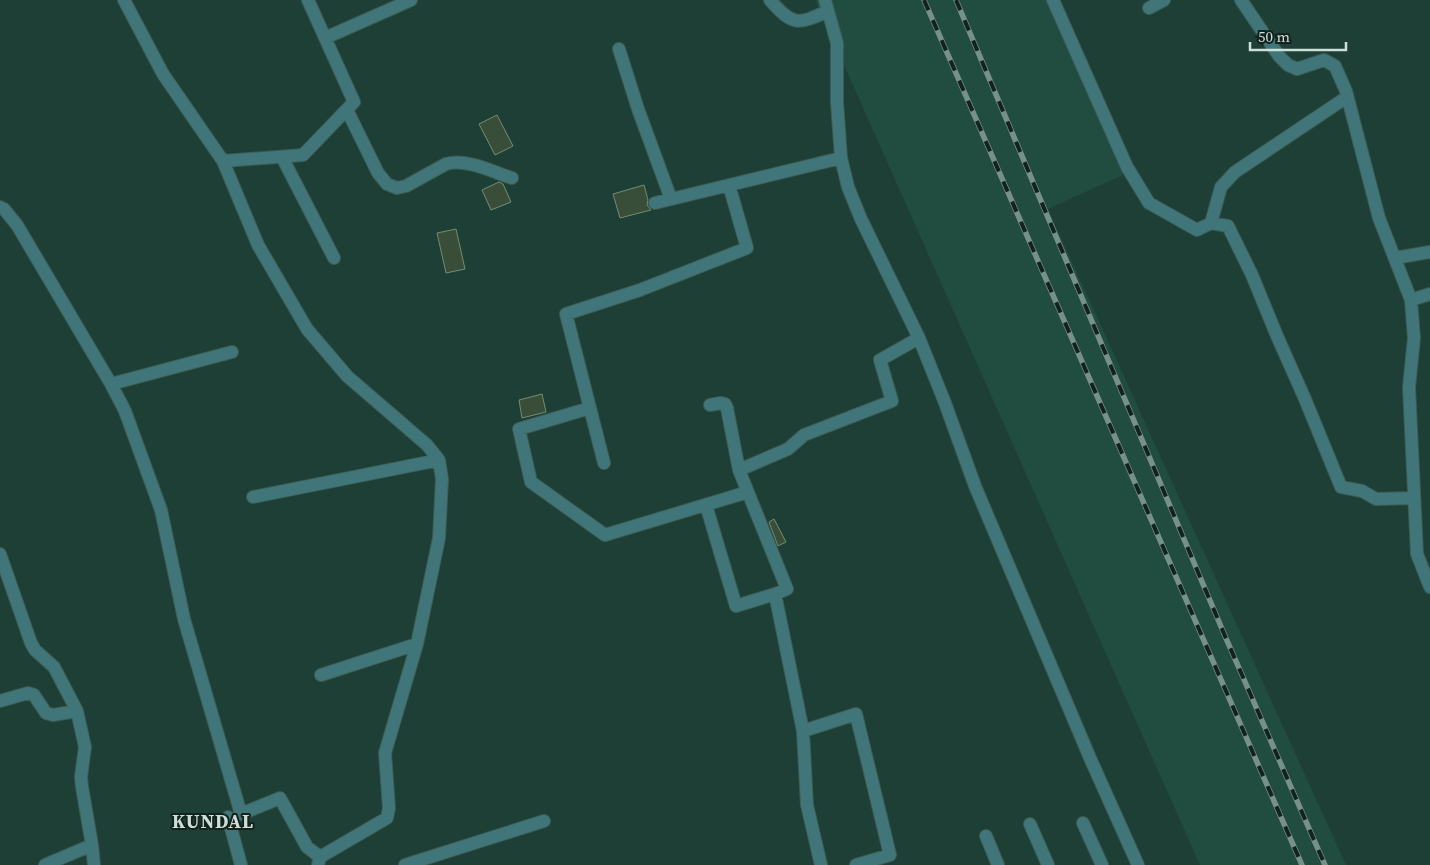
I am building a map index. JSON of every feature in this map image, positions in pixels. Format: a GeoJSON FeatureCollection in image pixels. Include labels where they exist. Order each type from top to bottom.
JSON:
{"type":"FeatureCollection","features":[{"type":"Feature","properties":{"kind":"street"},"geometry":{"type":"LineString","coordinates":[[0,207],[4,209],[17,225],[125,411],[161,510],[184,619],[241,814],[280,798],[307,847],[319,861],[387,818],[389,808],[385,753],[417,644],[439,538],[442,479],[439,460],[427,445],[347,376],[307,329],[258,244],[223,161],[163,74],[124,0]]}},
{"type":"Feature","properties":{"kind":"street"},"geometry":{"type":"LineString","coordinates":[[223,161],[302,155],[354,102],[308,0]]}},
{"type":"Feature","properties":{"kind":"street"},"geometry":{"type":"LineString","coordinates":[[325,38],[412,0]]}},
{"type":"Feature","properties":{"kind":"street"},"geometry":{"type":"LineString","coordinates":[[770,0],[785,17],[798,21],[807,21],[827,6],[837,43],[837,102],[841,158],[848,186],[860,219],[919,338],[976,486],[1090,758],[1138,865]]}},
{"type":"Feature","properties":{"kind":"street"},"geometry":{"type":"LineString","coordinates":[[1053,0],[1127,167],[1149,203],[1197,230],[1211,223],[1228,226],[1252,275],[1276,336],[1305,399],[1341,486],[1362,491],[1376,499],[1414,498]]}},
{"type":"Feature","properties":{"kind":"street"},"geometry":{"type":"LineString","coordinates":[[1149,8],[1164,0]]}},
{"type":"Feature","properties":{"kind":"street"},"geometry":{"type":"LineString","coordinates":[[1241,0],[1279,56],[1288,65],[1297,69],[1324,60],[1335,66],[1347,97],[1379,218],[1412,300],[1414,338],[1409,387],[1414,498],[1418,554],[1430,588]]}},
{"type":"Feature","properties":{"kind":"street"},"geometry":{"type":"LineString","coordinates":[[619,50],[670,199]]}},
{"type":"Feature","properties":{"kind":"street"},"geometry":{"type":"LineString","coordinates":[[1211,223],[1221,187],[1235,172],[1347,97]]}},
{"type":"Feature","properties":{"kind":"street"},"geometry":{"type":"LineString","coordinates":[[347,110],[378,173],[387,184],[396,188],[406,186],[446,164],[454,162],[463,162],[512,178]]}},
{"type":"Feature","properties":{"kind":"street"},"geometry":{"type":"LineString","coordinates":[[282,157],[334,258]]}},
{"type":"Feature","properties":{"kind":"street"},"geometry":{"type":"LineString","coordinates":[[655,203],[841,158]]}},
{"type":"Feature","properties":{"kind":"street"},"geometry":{"type":"LineString","coordinates":[[604,463],[566,314],[640,290],[747,248],[729,185]]}},
{"type":"Feature","properties":{"kind":"street"},"geometry":{"type":"LineString","coordinates":[[1395,258],[1430,252]]}},
{"type":"Feature","properties":{"kind":"street"},"geometry":{"type":"LineString","coordinates":[[1412,300],[1430,294]]}},
{"type":"Feature","properties":{"kind":"street"},"geometry":{"type":"LineString","coordinates":[[738,470],[788,449],[804,435],[892,401],[880,360],[919,338]]}},
{"type":"Feature","properties":{"kind":"street"},"geometry":{"type":"LineString","coordinates":[[111,384],[232,352]]}},
{"type":"Feature","properties":{"kind":"street"},"geometry":{"type":"LineString","coordinates":[[706,505],[736,606],[787,589],[738,470],[727,408],[725,404],[721,403],[710,405]]}},
{"type":"Feature","properties":{"kind":"street"},"geometry":{"type":"LineString","coordinates":[[590,408],[519,429],[531,482],[605,535],[748,492]]}},
{"type":"Feature","properties":{"kind":"street"},"geometry":{"type":"LineString","coordinates":[[253,497],[439,460]]}},
{"type":"Feature","properties":{"kind":"street"},"geometry":{"type":"LineString","coordinates":[[0,554],[31,643],[35,650],[54,666],[77,711],[85,746],[81,777],[94,865]]}},
{"type":"Feature","properties":{"kind":"street"},"geometry":{"type":"LineString","coordinates":[[775,594],[803,731],[806,805],[821,865]]}},
{"type":"Feature","properties":{"kind":"street"},"geometry":{"type":"LineString","coordinates":[[321,675],[417,644]]}},
{"type":"Feature","properties":{"kind":"street"},"geometry":{"type":"LineString","coordinates":[[0,701],[28,693],[34,696],[46,713],[77,711]]}},
{"type":"Feature","properties":{"kind":"street"},"geometry":{"type":"LineString","coordinates":[[803,731],[856,714],[890,855],[856,865]]}},
{"type":"Feature","properties":{"kind":"street"},"geometry":{"type":"LineString","coordinates":[[228,817],[241,865]]}},
{"type":"Feature","properties":{"kind":"street"},"geometry":{"type":"LineString","coordinates":[[404,865],[544,821]]}},
{"type":"Feature","properties":{"kind":"street"},"geometry":{"type":"LineString","coordinates":[[1083,823],[1102,865]]}},
{"type":"Feature","properties":{"kind":"street"},"geometry":{"type":"LineString","coordinates":[[1030,824],[1048,865]]}},
{"type":"Feature","properties":{"kind":"street"},"geometry":{"type":"LineString","coordinates":[[986,836],[998,865]]}},
{"type":"Feature","properties":{"kind":"street"},"geometry":{"type":"LineString","coordinates":[[45,865],[92,845]]}},
{"type":"Feature","properties":{"kind":"shaded area"},"geometry":{"type":"Polygon","coordinates":[[[815,0],[1046,0],[1123,175],[1048,209],[1346,865],[1200,865],[815,0]]]}},
{"type":"Feature","properties":{"kind":"building"},"geometry":{"type":"Polygon","coordinates":[[[497,115],[513,146],[495,155],[479,124],[497,115]]]}},
{"type":"Feature","properties":{"kind":"building"},"geometry":{"type":"Polygon","coordinates":[[[499,182],[503,184],[511,202],[491,210],[482,190],[499,182]]]}},
{"type":"Feature","properties":{"kind":"building"},"geometry":{"type":"Polygon","coordinates":[[[644,185],[648,200],[647,205],[651,210],[620,218],[613,194],[644,185]]]}},
{"type":"Feature","properties":{"kind":"building"},"geometry":{"type":"Polygon","coordinates":[[[456,229],[465,269],[446,273],[437,233],[456,229]]]}},
{"type":"Feature","properties":{"kind":"building"},"geometry":{"type":"Polygon","coordinates":[[[542,394],[546,412],[522,418],[519,400],[542,394]]]}},
{"type":"Feature","properties":{"kind":"building"},"geometry":{"type":"Polygon","coordinates":[[[774,519],[786,542],[778,546],[769,522],[774,519]]]}},
{"type":"Feature","properties":{"kind":"railway"},"geometry":{"type":"LineString","coordinates":[[924,0],[1302,865]]}},
{"type":"Feature","properties":{"kind":"railway"},"geometry":{"type":"LineString","coordinates":[[956,0],[1225,636],[1325,865]]}},
{"type":"Feature","properties":{"kind":"district","name":"KUNDAL"},"geometry":{"type":"Point","coordinates":[213,821]}}]}
